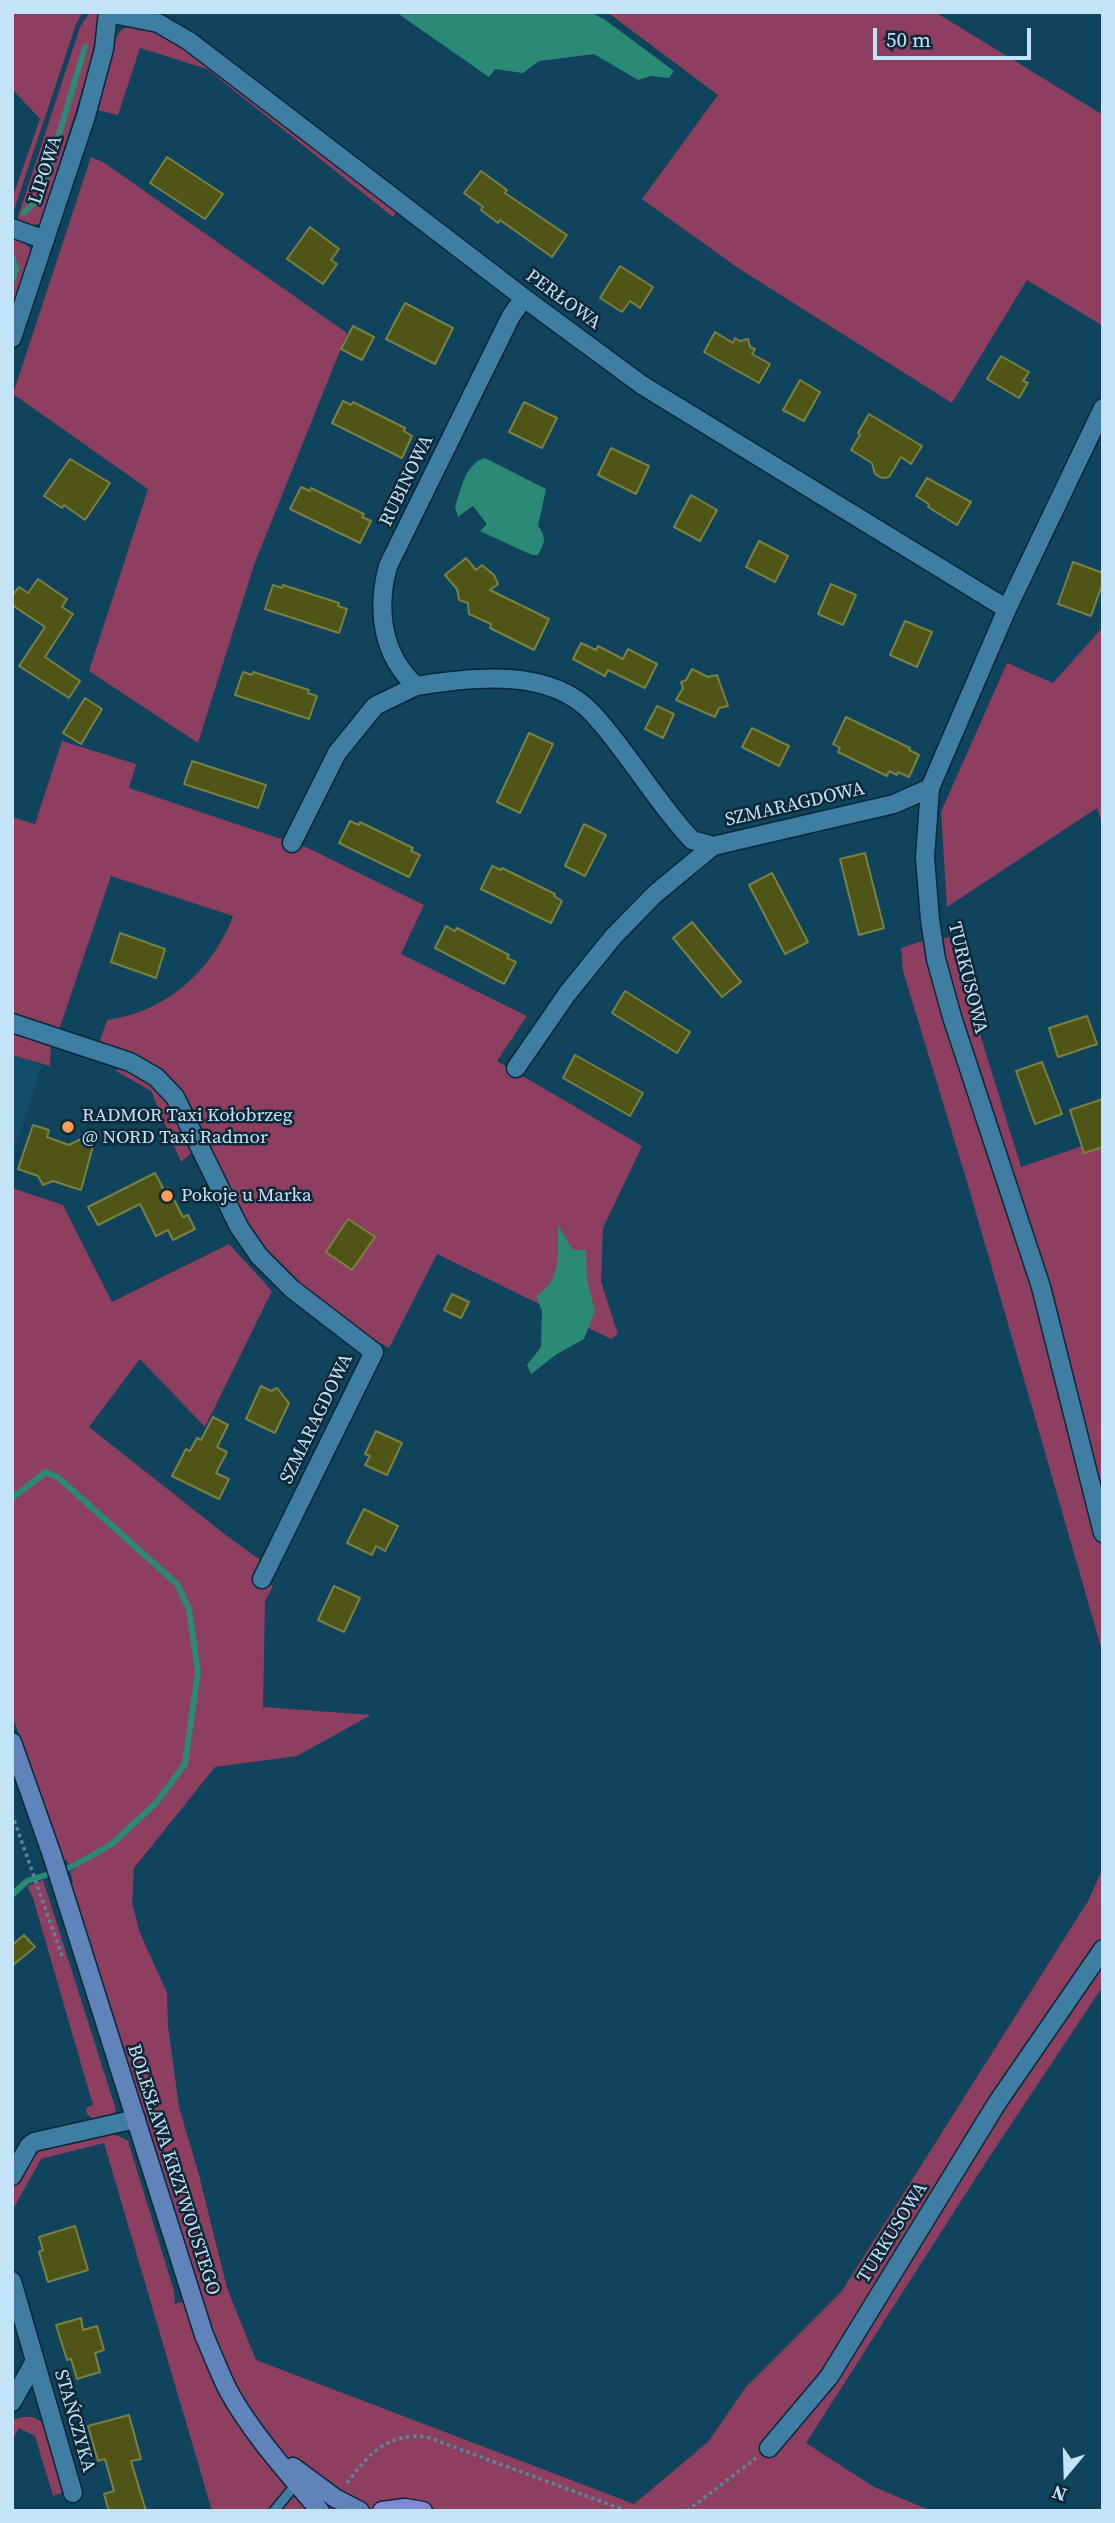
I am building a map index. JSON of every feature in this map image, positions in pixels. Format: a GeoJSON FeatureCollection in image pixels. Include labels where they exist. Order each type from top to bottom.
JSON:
{"type":"FeatureCollection","features":[{"type":"Feature","properties":{"kind":"main road","name":"BOLESŁAWA KRZYWOUSTEGO"},"geometry":{"type":"LineString","coordinates":[[12,1742],[55,1863],[204,2335],[233,2399],[320,2511]]}},
{"type":"Feature","properties":{"kind":"main road","name":"BOLESŁAWA KRZYWOUSTEGO"},"geometry":{"type":"LineString","coordinates":[[297,2483],[360,2511]]}},
{"type":"Feature","properties":{"kind":"main road"},"geometry":{"type":"LineString","coordinates":[[382,2511],[405,2508],[423,2511]]}},
{"type":"Feature","properties":{"kind":"street","name":"LIPOWA"},"geometry":{"type":"LineString","coordinates":[[12,338],[89,104],[104,49],[108,13]]}},
{"type":"Feature","properties":{"kind":"street","name":"PERŁOWA"},"geometry":{"type":"LineString","coordinates":[[108,13],[158,23],[189,41],[642,385],[1007,609]]}},
{"type":"Feature","properties":{"kind":"street"},"geometry":{"type":"LineString","coordinates":[[12,228],[44,240]]}},
{"type":"Feature","properties":{"kind":"street","name":"RUBINOWA"},"geometry":{"type":"LineString","coordinates":[[416,686],[404,675],[387,644],[382,601],[388,566],[511,316],[524,298]]}},
{"type":"Feature","properties":{"kind":"street","name":"TURKUSOWA"},"geometry":{"type":"LineString","coordinates":[[1103,408],[1007,609],[930,788],[925,857],[936,959],[952,1017],[1041,1287],[1103,1533]]}},
{"type":"Feature","properties":{"kind":"street"},"geometry":{"type":"LineString","coordinates":[[292,843],[337,752],[375,706],[416,686],[489,678],[524,680],[563,693],[592,712],[692,840],[713,846]]}},
{"type":"Feature","properties":{"kind":"street","name":"SZMARAGDOWA"},"geometry":{"type":"LineString","coordinates":[[516,1068],[567,994],[613,937],[655,894],[713,846],[894,804],[930,788]]}},
{"type":"Feature","properties":{"kind":"street","name":"SZMARAGDOWA"},"geometry":{"type":"LineString","coordinates":[[12,1023],[102,1051],[144,1069],[166,1086],[182,1109],[239,1227],[252,1248],[292,1289],[374,1352],[262,1579]]}},
{"type":"Feature","properties":{"kind":"street","name":"TURKUSOWA"},"geometry":{"type":"LineString","coordinates":[[769,2448],[829,2377],[997,2104],[1103,1949]]}},
{"type":"Feature","properties":{"kind":"street"},"geometry":{"type":"LineString","coordinates":[[12,2176],[34,2142],[136,2119]]}},
{"type":"Feature","properties":{"kind":"street","name":"STAŃCZYKA"},"geometry":{"type":"LineString","coordinates":[[12,2281],[73,2493]]}},
{"type":"Feature","properties":{"kind":"street","name":"STAŃCZYKA"},"geometry":{"type":"LineString","coordinates":[[12,2402],[35,2361]]}},
{"type":"Feature","properties":{"kind":"lane"},"geometry":{"type":"LineString","coordinates":[[274,2511],[297,2483]]}},
{"type":"Feature","properties":{"kind":"path"},"geometry":{"type":"LineString","coordinates":[[346,2484],[379,2447],[409,2435],[427,2437],[627,2511]]}},
{"type":"Feature","properties":{"kind":"path"},"geometry":{"type":"LineString","coordinates":[[687,2511],[769,2448]]}},
{"type":"Feature","properties":{"kind":"shaded area"},"geometry":{"type":"Polygon","coordinates":[[[12,12],[83,12],[76,24],[12,216],[12,199],[40,119],[12,89],[12,12]]]}},
{"type":"Feature","properties":{"kind":"shaded area"},"geometry":{"type":"Polygon","coordinates":[[[90,12],[99,12],[91,63],[40,224],[32,225],[17,220],[80,27],[90,12]]]}},
{"type":"Feature","properties":{"kind":"shaded area"},"geometry":{"type":"Polygon","coordinates":[[[402,12],[589,12],[604,19],[674,71],[669,78],[651,76],[638,80],[594,54],[539,61],[523,73],[495,69],[489,77],[400,15],[402,12]]]}},
{"type":"Feature","properties":{"kind":"shaded area"},"geometry":{"type":"Polygon","coordinates":[[[607,12],[935,12],[1103,115],[1103,326],[1027,280],[952,403],[738,268],[642,199],[718,95],[607,12]]]}},
{"type":"Feature","properties":{"kind":"shaded area"},"geometry":{"type":"Polygon","coordinates":[[[133,26],[155,32],[185,48],[396,212],[393,217],[207,69],[140,48],[118,115],[97,110],[115,39],[122,29],[133,26]]]}},
{"type":"Feature","properties":{"kind":"shaded area"},"geometry":{"type":"Polygon","coordinates":[[[91,157],[103,162],[347,333],[254,565],[198,743],[89,671],[148,489],[13,394],[91,157]]]}},
{"type":"Feature","properties":{"kind":"shaded area"},"geometry":{"type":"Polygon","coordinates":[[[12,238],[32,250],[12,309],[12,238]]]}},
{"type":"Feature","properties":{"kind":"shaded area"},"geometry":{"type":"Polygon","coordinates":[[[485,458],[546,489],[538,526],[544,540],[538,555],[532,555],[480,531],[487,524],[473,506],[458,517],[455,507],[468,471],[485,458]]]}},
{"type":"Feature","properties":{"kind":"shaded area"},"geometry":{"type":"Polygon","coordinates":[[[1103,627],[1103,825],[1097,808],[947,907],[941,812],[1007,663],[1053,683],[1103,627]]]}},
{"type":"Feature","properties":{"kind":"shaded area"},"geometry":{"type":"Polygon","coordinates":[[[62,741],[136,764],[129,788],[308,848],[424,905],[401,954],[527,1016],[497,1061],[642,1146],[603,1228],[601,1282],[618,1334],[611,1339],[437,1254],[389,1348],[370,1337],[368,1340],[284,1275],[251,1235],[188,1108],[99,1043],[107,1020],[149,1008],[184,986],[213,954],[233,916],[111,876],[58,1033],[12,1018],[12,817],[35,824],[62,741]]]}},
{"type":"Feature","properties":{"kind":"shaded area"},"geometry":{"type":"Polygon","coordinates":[[[950,937],[1021,1167],[1103,1139],[1103,1654],[968,1185],[903,971],[901,948],[950,937]]]}},
{"type":"Feature","properties":{"kind":"shaded area"},"geometry":{"type":"Polygon","coordinates":[[[12,1029],[51,1041],[50,1066],[12,1055],[12,1029]]]}},
{"type":"Feature","properties":{"kind":"shaded area"},"geometry":{"type":"Polygon","coordinates":[[[12,1055],[42,1065],[12,1156],[12,1055]]]}},
{"type":"Feature","properties":{"kind":"shaded area"},"geometry":{"type":"Polygon","coordinates":[[[124,1064],[164,1090],[195,1150],[181,1162],[151,1091],[116,1071],[124,1064]]]}},
{"type":"Feature","properties":{"kind":"shaded area"},"geometry":{"type":"Polygon","coordinates":[[[12,1188],[63,1205],[112,1302],[229,1244],[272,1291],[205,1427],[140,1359],[89,1427],[263,1562],[256,1578],[273,1586],[265,1601],[263,1707],[371,1715],[297,1756],[215,1767],[134,1868],[132,1903],[140,1933],[167,1993],[168,2026],[179,2107],[227,2288],[256,2360],[634,2504],[708,2442],[746,2387],[842,2291],[1088,1901],[1103,1868],[1103,1986],[986,2162],[806,2443],[874,2487],[932,2511],[212,2511],[104,2143],[41,2159],[12,2211],[12,2190],[18,2175],[44,2147],[98,2134],[119,2136],[128,2141],[174,2291],[175,2304],[202,2296],[70,1882],[73,1881],[70,1871],[76,1869],[75,1864],[69,1865],[63,1860],[12,1715],[12,1188]]]}},
{"type":"Feature","properties":{"kind":"shaded area"},"geometry":{"type":"Polygon","coordinates":[[[558,1225],[573,1250],[586,1250],[587,1280],[595,1311],[584,1339],[557,1354],[531,1374],[527,1365],[541,1347],[542,1311],[536,1296],[550,1282],[557,1265],[558,1225]]]}},
{"type":"Feature","properties":{"kind":"shaded area"},"geometry":{"type":"Polygon","coordinates":[[[43,1880],[116,2110],[113,2115],[95,2120],[87,2114],[86,2108],[93,2105],[33,1898],[27,1886],[43,1880]]]}},
{"type":"Feature","properties":{"kind":"shaded area"},"geometry":{"type":"Polygon","coordinates":[[[33,2417],[47,2425],[66,2491],[53,2496],[35,2436],[19,2428],[12,2440],[12,2420],[33,2417]]]}},
{"type":"Feature","properties":{"kind":"building"},"geometry":{"type":"Polygon","coordinates":[[[167,157],[223,194],[205,219],[150,183],[167,157]]]}},
{"type":"Feature","properties":{"kind":"building"},"geometry":{"type":"Polygon","coordinates":[[[481,171],[507,190],[505,193],[567,235],[552,257],[500,220],[498,223],[464,193],[481,171]]]}},
{"type":"Feature","properties":{"kind":"building"},"geometry":{"type":"Polygon","coordinates":[[[310,227],[339,249],[331,260],[337,264],[323,284],[287,259],[310,227]]]}},
{"type":"Feature","properties":{"kind":"building"},"geometry":{"type":"Polygon","coordinates":[[[620,266],[653,287],[640,308],[630,301],[622,312],[600,298],[620,266]]]}},
{"type":"Feature","properties":{"kind":"building"},"geometry":{"type":"Polygon","coordinates":[[[405,303],[453,328],[435,364],[386,339],[405,303]]]}},
{"type":"Feature","properties":{"kind":"building"},"geometry":{"type":"Polygon","coordinates":[[[353,326],[374,337],[362,360],[341,349],[353,326]]]}},
{"type":"Feature","properties":{"kind":"building"},"geometry":{"type":"Polygon","coordinates":[[[715,332],[733,343],[735,338],[740,341],[748,339],[750,347],[755,349],[752,354],[770,364],[759,383],[704,352],[715,332]]]}},
{"type":"Feature","properties":{"kind":"building"},"geometry":{"type":"Polygon","coordinates":[[[1001,356],[1029,372],[1023,381],[1028,383],[1019,398],[987,379],[1001,356]]]}},
{"type":"Feature","properties":{"kind":"building"},"geometry":{"type":"Polygon","coordinates":[[[800,380],[820,392],[804,421],[783,410],[800,380]]]}},
{"type":"Feature","properties":{"kind":"building"},"geometry":{"type":"Polygon","coordinates":[[[343,401],[351,405],[353,402],[405,428],[404,431],[412,436],[402,458],[332,423],[343,401]]]}},
{"type":"Feature","properties":{"kind":"building"},"geometry":{"type":"Polygon","coordinates":[[[524,402],[557,418],[542,448],[509,432],[524,402]]]}},
{"type":"Feature","properties":{"kind":"building"},"geometry":{"type":"Polygon","coordinates":[[[869,414],[922,446],[911,464],[901,457],[889,477],[882,478],[875,474],[872,463],[851,450],[869,414]]]}},
{"type":"Feature","properties":{"kind":"building"},"geometry":{"type":"Polygon","coordinates":[[[611,448],[649,466],[636,494],[598,475],[611,448]]]}},
{"type":"Feature","properties":{"kind":"building"},"geometry":{"type":"Polygon","coordinates":[[[70,459],[110,483],[85,520],[64,505],[62,508],[44,496],[70,459]]]}},
{"type":"Feature","properties":{"kind":"building"},"geometry":{"type":"Polygon","coordinates":[[[927,478],[971,502],[957,525],[916,496],[927,478]]]}},
{"type":"Feature","properties":{"kind":"building"},"geometry":{"type":"Polygon","coordinates":[[[301,487],[310,491],[311,488],[364,514],[362,517],[371,521],[360,543],[290,509],[301,487]]]}},
{"type":"Feature","properties":{"kind":"building"},"geometry":{"type":"Polygon","coordinates":[[[691,495],[717,510],[700,541],[674,527],[691,495]]]}},
{"type":"Feature","properties":{"kind":"building"},"geometry":{"type":"Polygon","coordinates":[[[759,541],[788,556],[775,582],[746,567],[759,541]]]}},
{"type":"Feature","properties":{"kind":"building"},"geometry":{"type":"Polygon","coordinates":[[[466,558],[476,570],[482,565],[494,575],[498,584],[490,590],[549,619],[534,650],[469,614],[468,603],[459,600],[457,589],[445,575],[466,558]]]}},
{"type":"Feature","properties":{"kind":"building"},"geometry":{"type":"Polygon","coordinates":[[[1073,562],[1103,573],[1103,582],[1091,616],[1058,604],[1073,562]]]}},
{"type":"Feature","properties":{"kind":"building"},"geometry":{"type":"Polygon","coordinates":[[[38,579],[67,599],[62,607],[73,614],[45,657],[80,681],[69,698],[19,666],[45,627],[12,605],[12,596],[19,587],[28,593],[38,579]]]}},
{"type":"Feature","properties":{"kind":"building"},"geometry":{"type":"Polygon","coordinates":[[[831,584],[856,595],[843,625],[818,614],[831,584]]]}},
{"type":"Feature","properties":{"kind":"building"},"geometry":{"type":"Polygon","coordinates":[[[273,585],[282,588],[283,585],[339,603],[338,606],[347,609],[339,633],[265,609],[273,585]]]}},
{"type":"Feature","properties":{"kind":"building"},"geometry":{"type":"Polygon","coordinates":[[[905,621],[932,632],[917,667],[890,655],[905,621]]]}},
{"type":"Feature","properties":{"kind":"building"},"geometry":{"type":"Polygon","coordinates":[[[581,643],[596,650],[598,646],[623,659],[628,649],[657,664],[645,688],[608,670],[605,676],[573,659],[581,643]]]}},
{"type":"Feature","properties":{"kind":"building"},"geometry":{"type":"Polygon","coordinates":[[[692,669],[708,677],[717,675],[728,706],[719,708],[715,717],[676,700],[683,688],[681,682],[686,680],[692,669]]]}},
{"type":"Feature","properties":{"kind":"building"},"geometry":{"type":"Polygon","coordinates":[[[243,672],[252,675],[253,672],[309,690],[308,693],[317,696],[309,719],[235,695],[243,672]]]}},
{"type":"Feature","properties":{"kind":"building"},"geometry":{"type":"Polygon","coordinates":[[[85,698],[102,709],[81,744],[63,733],[85,698]]]}},
{"type":"Feature","properties":{"kind":"building"},"geometry":{"type":"Polygon","coordinates":[[[657,706],[674,714],[663,738],[645,729],[657,706]]]}},
{"type":"Feature","properties":{"kind":"building"},"geometry":{"type":"Polygon","coordinates":[[[846,717],[919,755],[909,777],[889,771],[887,776],[838,752],[840,748],[833,744],[846,717]]]}},
{"type":"Feature","properties":{"kind":"building"},"geometry":{"type":"Polygon","coordinates":[[[752,728],[789,746],[779,766],[742,747],[752,728]]]}},
{"type":"Feature","properties":{"kind":"building"},"geometry":{"type":"Polygon","coordinates":[[[529,733],[553,744],[520,813],[497,802],[529,733]]]}},
{"type":"Feature","properties":{"kind":"building"},"geometry":{"type":"Polygon","coordinates":[[[192,761],[266,785],[258,808],[184,784],[192,761]]]}},
{"type":"Feature","properties":{"kind":"building"},"geometry":{"type":"Polygon","coordinates":[[[350,821],[359,825],[360,822],[413,848],[411,851],[420,855],[409,877],[339,843],[350,821]]]}},
{"type":"Feature","properties":{"kind":"building"},"geometry":{"type":"Polygon","coordinates":[[[584,824],[606,835],[585,876],[565,866],[584,824]]]}},
{"type":"Feature","properties":{"kind":"building"},"geometry":{"type":"Polygon","coordinates":[[[865,853],[884,928],[859,935],[840,859],[865,853]]]}},
{"type":"Feature","properties":{"kind":"building"},"geometry":{"type":"Polygon","coordinates":[[[492,866],[501,870],[502,868],[555,894],[554,896],[562,901],[551,923],[481,889],[492,866]]]}},
{"type":"Feature","properties":{"kind":"building"},"geometry":{"type":"Polygon","coordinates":[[[772,873],[808,942],[785,954],[749,885],[772,873]]]}},
{"type":"Feature","properties":{"kind":"building"},"geometry":{"type":"Polygon","coordinates":[[[692,922],[741,982],[722,997],[673,938],[692,922]]]}},
{"type":"Feature","properties":{"kind":"building"},"geometry":{"type":"Polygon","coordinates":[[[446,926],[455,931],[457,928],[509,955],[507,958],[516,962],[504,984],[435,948],[446,926]]]}},
{"type":"Feature","properties":{"kind":"building"},"geometry":{"type":"Polygon","coordinates":[[[120,933],[165,949],[156,978],[111,962],[120,933]]]}},
{"type":"Feature","properties":{"kind":"building"},"geometry":{"type":"Polygon","coordinates":[[[625,991],[690,1032],[677,1053],[612,1013],[625,991]]]}},
{"type":"Feature","properties":{"kind":"building"},"geometry":{"type":"Polygon","coordinates":[[[1087,1016],[1097,1044],[1058,1057],[1049,1028],[1087,1016]]]}},
{"type":"Feature","properties":{"kind":"building"},"geometry":{"type":"Polygon","coordinates":[[[575,1055],[643,1093],[630,1116],[563,1078],[575,1055]]]}},
{"type":"Feature","properties":{"kind":"building"},"geometry":{"type":"Polygon","coordinates":[[[1042,1062],[1062,1114],[1035,1124],[1016,1071],[1042,1062]]]}},
{"type":"Feature","properties":{"kind":"building"},"geometry":{"type":"Polygon","coordinates":[[[1103,1099],[1103,1147],[1084,1153],[1070,1110],[1103,1099]]]}},
{"type":"Feature","properties":{"kind":"building"},"geometry":{"type":"Polygon","coordinates":[[[33,1125],[49,1130],[47,1137],[69,1145],[83,1138],[90,1140],[93,1146],[81,1190],[53,1181],[43,1185],[38,1176],[18,1169],[33,1125]]]}},
{"type":"Feature","properties":{"kind":"building"},"geometry":{"type":"Polygon","coordinates":[[[155,1173],[164,1190],[168,1188],[183,1217],[188,1215],[195,1229],[173,1240],[168,1230],[156,1236],[140,1204],[98,1225],[88,1207],[155,1173]]]}},
{"type":"Feature","properties":{"kind":"building"},"geometry":{"type":"Polygon","coordinates":[[[348,1219],[375,1237],[352,1270],[326,1252],[348,1219]]]}},
{"type":"Feature","properties":{"kind":"building"},"geometry":{"type":"Polygon","coordinates":[[[452,1294],[469,1302],[461,1318],[444,1310],[452,1294]]]}},
{"type":"Feature","properties":{"kind":"building"},"geometry":{"type":"Polygon","coordinates":[[[261,1386],[271,1391],[277,1388],[289,1403],[275,1433],[246,1419],[261,1386]]]}},
{"type":"Feature","properties":{"kind":"building"},"geometry":{"type":"Polygon","coordinates":[[[213,1417],[228,1425],[217,1447],[227,1452],[216,1473],[229,1479],[219,1499],[172,1476],[186,1449],[190,1451],[197,1438],[201,1440],[213,1417]]]}},
{"type":"Feature","properties":{"kind":"building"},"geometry":{"type":"Polygon","coordinates":[[[376,1431],[402,1443],[387,1475],[365,1465],[370,1456],[365,1454],[376,1431]]]}},
{"type":"Feature","properties":{"kind":"building"},"geometry":{"type":"Polygon","coordinates":[[[364,1509],[398,1526],[385,1551],[376,1546],[372,1555],[347,1543],[364,1509]]]}},
{"type":"Feature","properties":{"kind":"building"},"geometry":{"type":"Polygon","coordinates":[[[334,1586],[360,1598],[344,1632],[318,1620],[334,1586]]]}},
{"type":"Feature","properties":{"kind":"building"},"geometry":{"type":"Polygon","coordinates":[[[24,1935],[35,1947],[12,1966],[12,1945],[24,1935]]]}},
{"type":"Feature","properties":{"kind":"building"},"geometry":{"type":"Polygon","coordinates":[[[75,2226],[88,2270],[48,2282],[39,2252],[43,2250],[39,2237],[75,2226]]]}},
{"type":"Feature","properties":{"kind":"building"},"geometry":{"type":"Polygon","coordinates":[[[81,2318],[83,2330],[97,2326],[104,2350],[95,2353],[100,2372],[77,2379],[71,2359],[67,2360],[56,2325],[81,2318]]]}},
{"type":"Feature","properties":{"kind":"building"},"geometry":{"type":"Polygon","coordinates":[[[129,2415],[141,2459],[131,2461],[146,2511],[109,2511],[104,2494],[114,2491],[105,2459],[98,2461],[88,2426],[129,2415]]]}},
{"type":"Feature","properties":{"kind":"waterway"},"geometry":{"type":"LineString","coordinates":[[24,213],[41,195],[85,47]]}},
{"type":"Feature","properties":{"kind":"waterway"},"geometry":{"type":"LineString","coordinates":[[12,255],[16,269],[12,281]]}},
{"type":"Feature","properties":{"kind":"waterway"},"geometry":{"type":"LineString","coordinates":[[12,1498],[46,1472],[59,1478],[177,1584],[189,1609],[198,1672],[185,1764],[156,1803],[113,1843],[71,1867],[27,1881],[12,1895]]}},
{"type":"Feature","properties":{"kind":"place","name":"RADMOR Taxi Kołobrzeg @ NORD Taxi Radmor"},"geometry":{"type":"Point","coordinates":[68,1127]}},
{"type":"Feature","properties":{"kind":"place","name":"Pokoje u Marka"},"geometry":{"type":"Point","coordinates":[167,1196]}}]}
